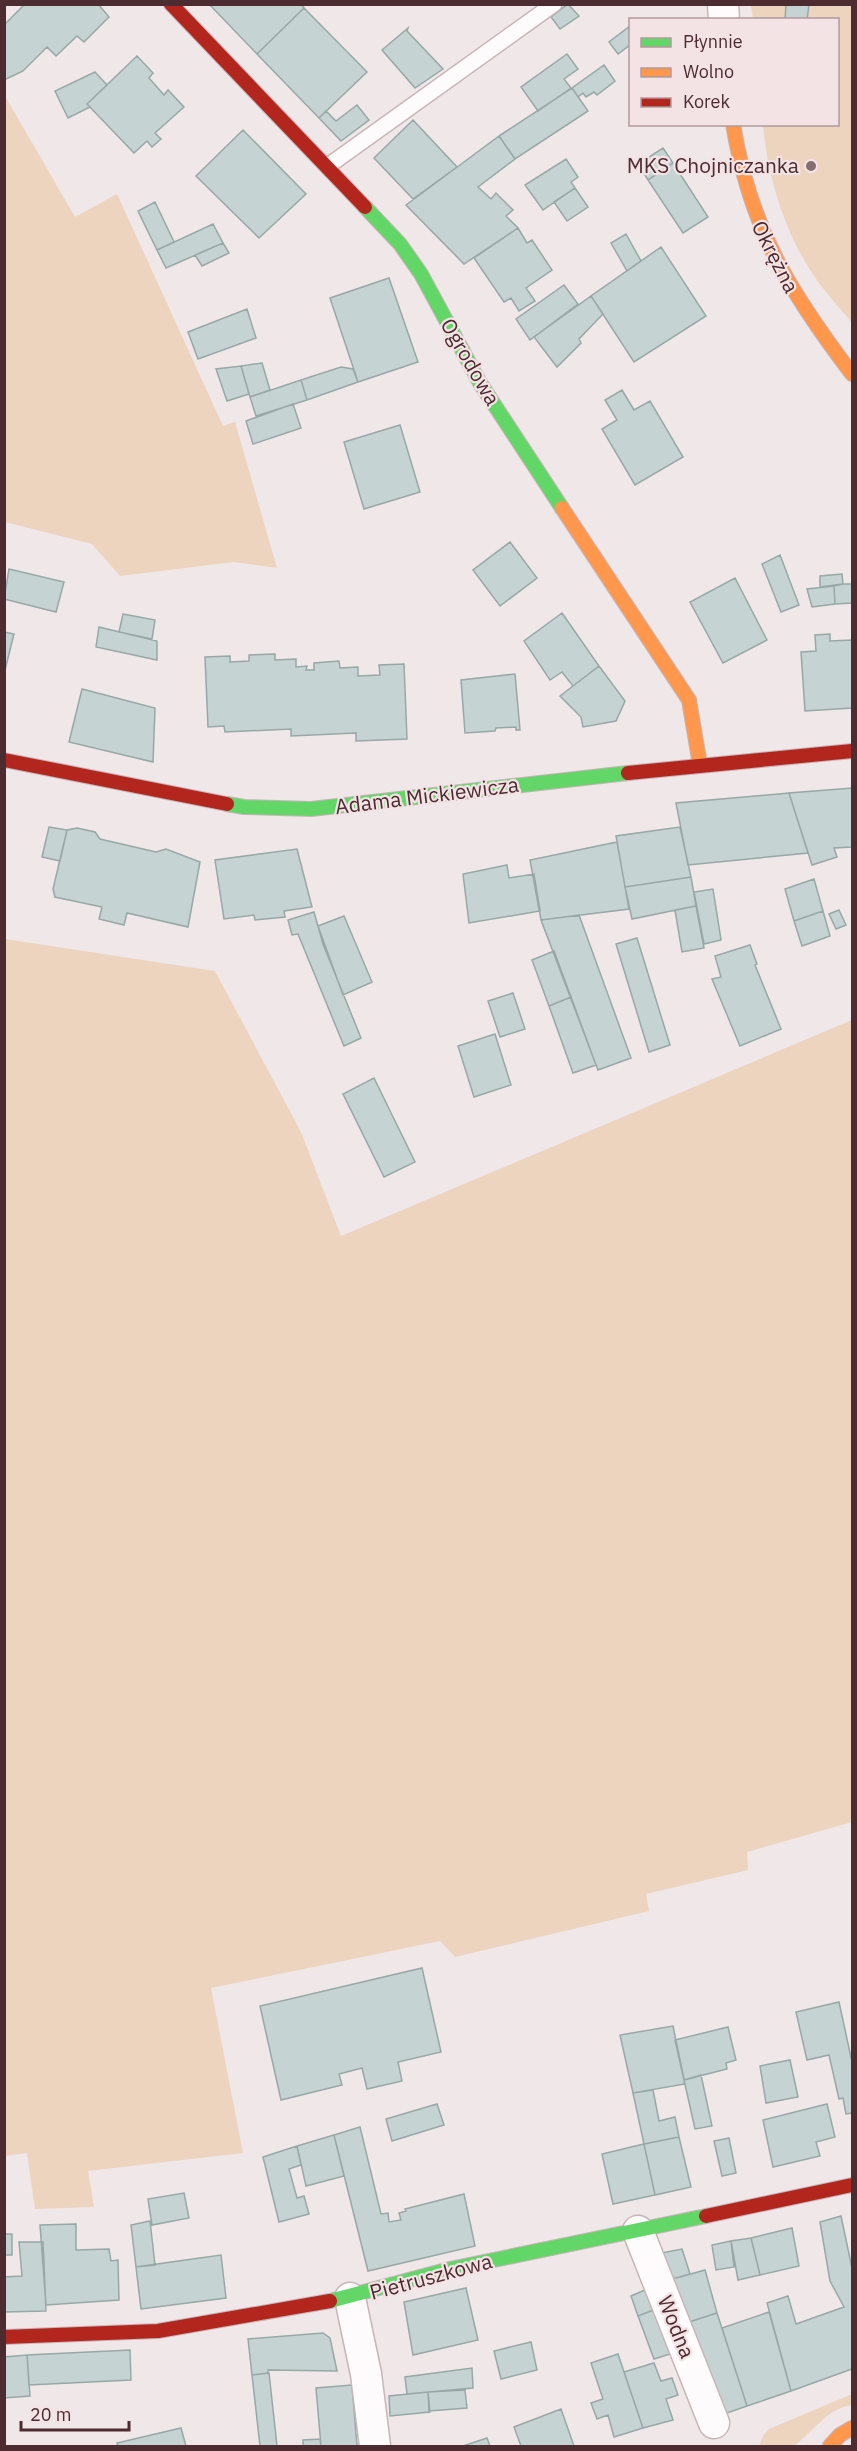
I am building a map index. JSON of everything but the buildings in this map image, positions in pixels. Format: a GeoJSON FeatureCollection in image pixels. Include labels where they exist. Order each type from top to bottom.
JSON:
{"type":"FeatureCollection","features":[{"type":"Feature","properties":{"kind":"street","name":"Ogrodowa"},"geometry":{"type":"LineString","coordinates":[[171,4],[328,166],[400,244],[421,274],[480,383],[689,700],[700,765]]}},
{"type":"Feature","properties":{"kind":"street","name":"Okrężna"},"geometry":{"type":"LineString","coordinates":[[733,126],[737,161],[746,196],[762,237],[784,279],[808,316],[852,374]]}},
{"type":"Feature","properties":{"kind":"street","name":"Adama Mickiewicza"},"geometry":{"type":"LineString","coordinates":[[4,760],[244,807],[311,809],[700,765],[852,751]]}},
{"type":"Feature","properties":{"kind":"street","name":"Pietruszkowa"},"geometry":{"type":"LineString","coordinates":[[4,2337],[158,2331],[350,2298],[450,2269],[852,2185]]}},
{"type":"Feature","properties":{"kind":"street","name":"Wodna"},"geometry":{"type":"LineString","coordinates":[[638,2231],[714,2423]]}},
{"type":"Feature","properties":{"kind":"street"},"geometry":{"type":"LineString","coordinates":[[350,2298],[366,2374],[375,2446]]}},
{"type":"Feature","properties":{"kind":"street"},"geometry":{"type":"LineString","coordinates":[[830,2446],[840,2435],[852,2428]]}},
{"type":"Feature","properties":{"kind":"lane"},"geometry":{"type":"LineString","coordinates":[[328,166],[554,4]]}},
{"type":"Feature","properties":{"kind":"shaded area","name":"MKS Chojniczanka"},"geometry":{"type":"Polygon","coordinates":[[[751,5],[852,5],[852,323],[816,279],[793,238],[778,202],[763,126],[839,126],[839,18],[753,18],[751,5]]]}},
{"type":"Feature","properties":{"kind":"shaded area"},"geometry":{"type":"Polygon","coordinates":[[[5,96],[75,217],[117,194],[223,426],[235,422],[277,568],[234,562],[120,576],[92,544],[5,522],[5,96]]]}},
{"type":"Feature","properties":{"kind":"shaded area"},"geometry":{"type":"Polygon","coordinates":[[[5,939],[215,971],[301,1132],[341,1236],[852,1020],[852,1822],[747,1852],[748,1870],[646,1894],[649,1911],[455,1957],[440,1941],[211,1988],[243,2153],[88,2171],[94,2207],[35,2209],[27,2153],[5,2156],[5,939]]]}},
{"type":"Feature","properties":{"kind":"shaded area"},"geometry":{"type":"Polygon","coordinates":[[[852,2394],[852,2405],[827,2416],[794,2446],[759,2446],[769,2429],[852,2394]]]}},
{"type":"Feature","properties":{"kind":"traffic: fast"},"geometry":{"type":"LineString","coordinates":[[365,207],[400,244],[421,274],[480,383],[562,508]]}},
{"type":"Feature","properties":{"kind":"traffic: fast"},"geometry":{"type":"LineString","coordinates":[[227,804],[244,807],[311,809],[628,773]]}},
{"type":"Feature","properties":{"kind":"traffic: fast"},"geometry":{"type":"LineString","coordinates":[[330,2301],[450,2269],[706,2216]]}},
{"type":"Feature","properties":{"kind":"traffic: slow"},"geometry":{"type":"LineString","coordinates":[[733,126],[750,195],[775,257],[809,315],[852,374]]}},
{"type":"Feature","properties":{"kind":"traffic: slow"},"geometry":{"type":"LineString","coordinates":[[562,508],[689,700],[700,765]]}},
{"type":"Feature","properties":{"kind":"traffic: slow"},"geometry":{"type":"LineString","coordinates":[[830,2446],[840,2435],[852,2428]]}},
{"type":"Feature","properties":{"kind":"traffic: jam"},"geometry":{"type":"LineString","coordinates":[[171,4],[365,207]]}},
{"type":"Feature","properties":{"kind":"traffic: jam"},"geometry":{"type":"LineString","coordinates":[[628,773],[852,751]]}},
{"type":"Feature","properties":{"kind":"traffic: jam"},"geometry":{"type":"LineString","coordinates":[[4,760],[227,804]]}},
{"type":"Feature","properties":{"kind":"traffic: jam"},"geometry":{"type":"LineString","coordinates":[[706,2216],[852,2185]]}},
{"type":"Feature","properties":{"kind":"traffic: jam"},"geometry":{"type":"LineString","coordinates":[[4,2337],[158,2331],[330,2301]]}},
{"type":"Feature","properties":{"kind":"place","name":"MKS Chojniczanka"},"geometry":{"type":"Point","coordinates":[811,166]}}]}
